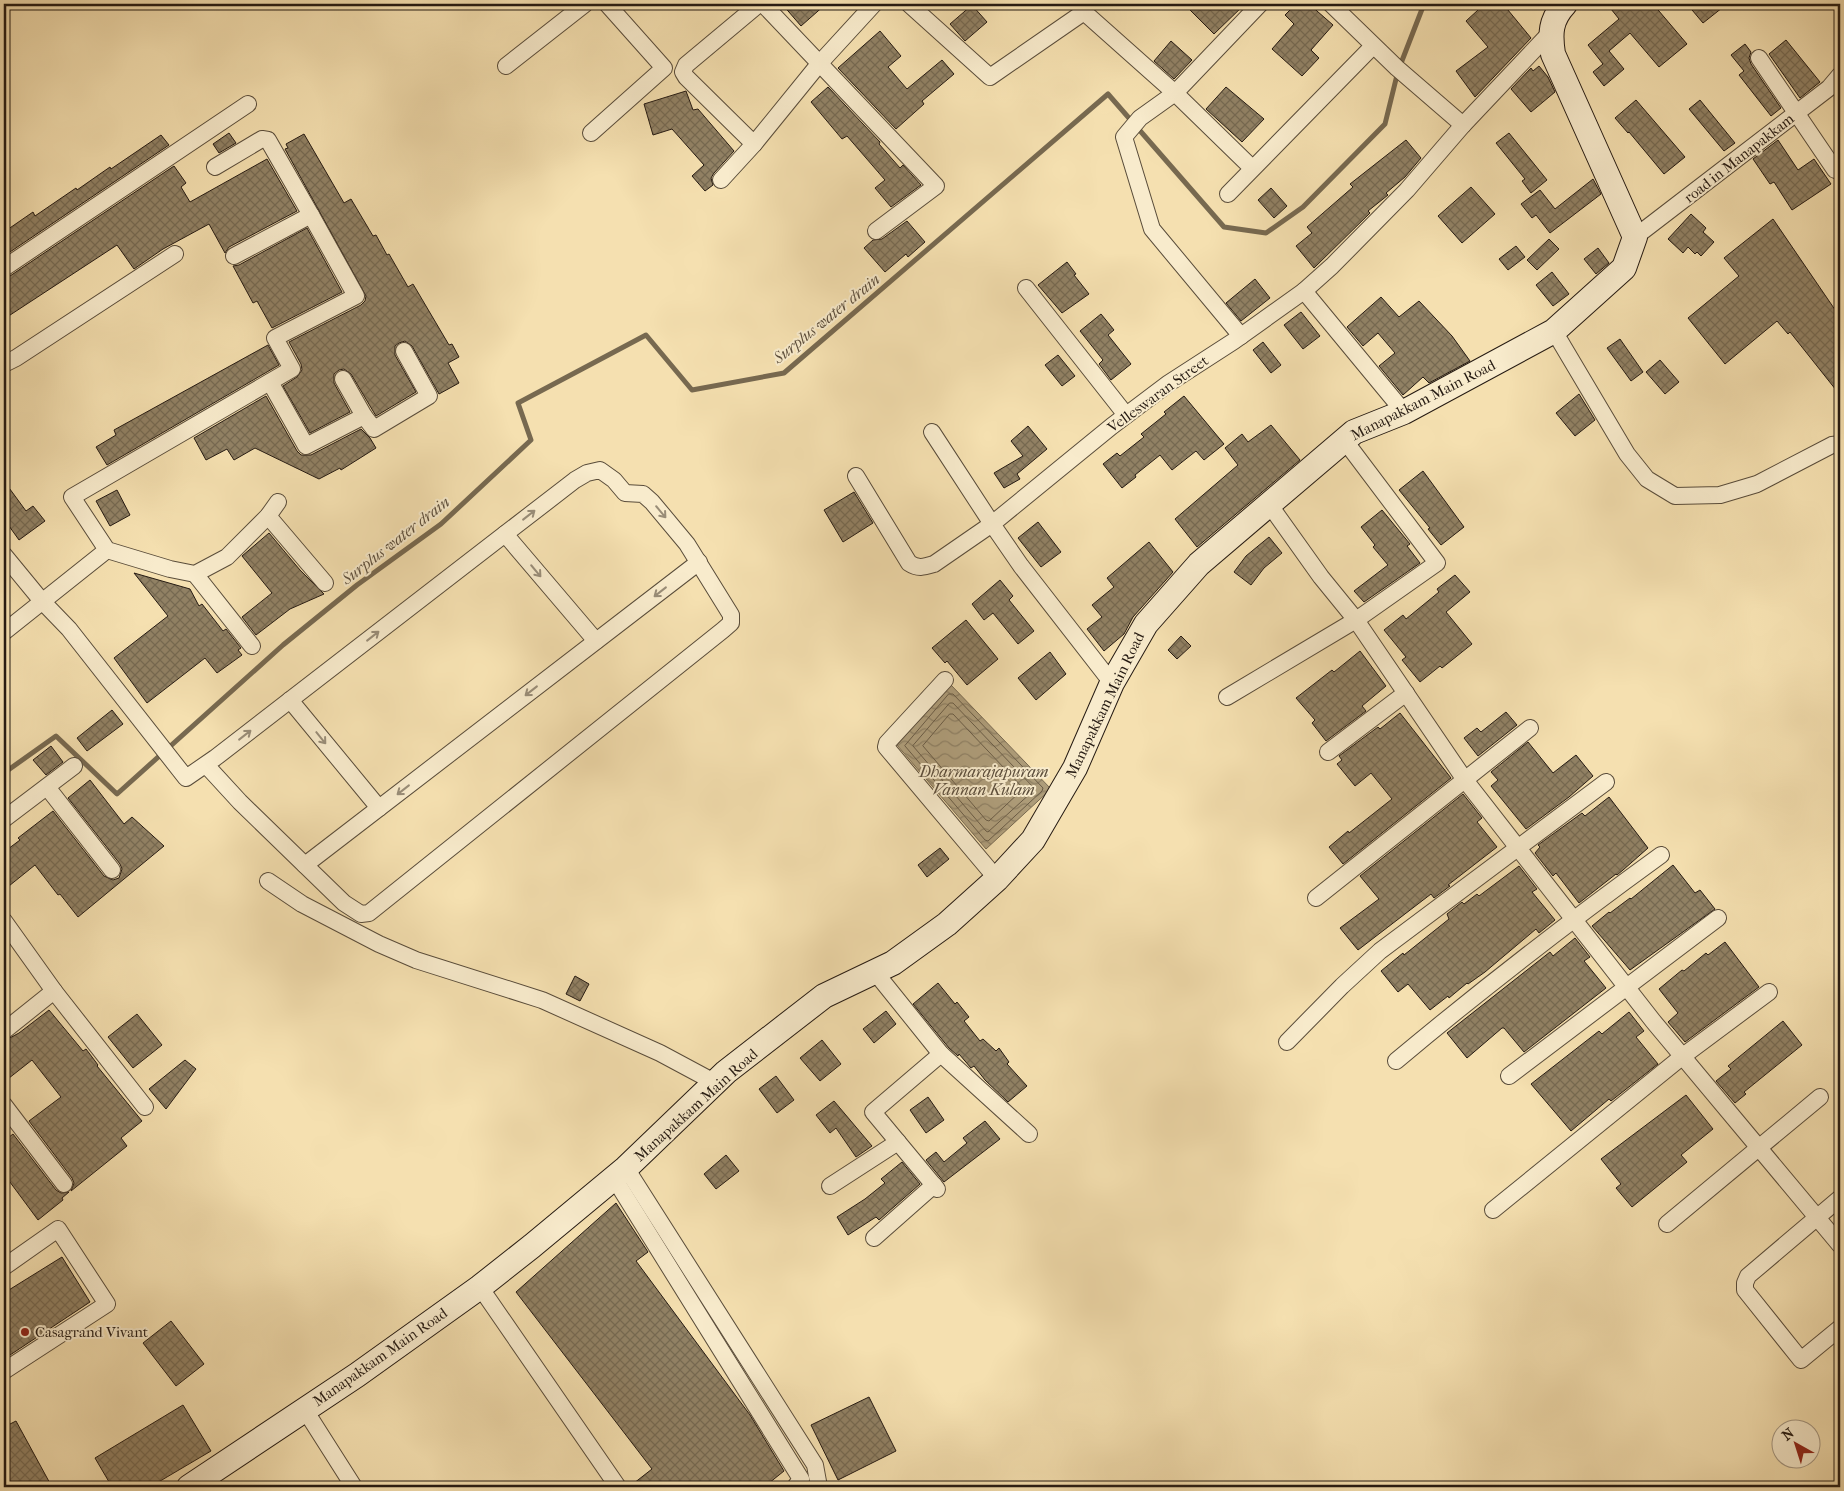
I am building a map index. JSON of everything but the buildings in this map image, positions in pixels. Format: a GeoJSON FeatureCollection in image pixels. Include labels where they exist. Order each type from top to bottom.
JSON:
{"type":"FeatureCollection","features":[{"type":"Feature","properties":{"kind":"main road"},"geometry":{"type":"LineString","coordinates":[[1565,4],[1557,12],[1550,33],[1553,54],[1635,237]]}},
{"type":"Feature","properties":{"kind":"main road","name":"Manapakkam Main Road"},"geometry":{"type":"LineString","coordinates":[[189,1487],[305,1410],[480,1287],[538,1242],[620,1173],[716,1083],[824,996],[894,963],[947,924],[998,879],[1033,840],[1075,768],[1112,683],[1146,624],[1199,564],[1354,432],[1404,412],[1554,331],[1624,268],[1635,237]]}},
{"type":"Feature","properties":{"kind":"street"},"geometry":{"type":"LineString","coordinates":[[506,66],[585,4]]}},
{"type":"Feature","properties":{"kind":"street"},"geometry":{"type":"LineString","coordinates":[[591,133],[664,68],[607,4]]}},
{"type":"Feature","properties":{"kind":"street"},"geometry":{"type":"LineString","coordinates":[[754,144],[683,72],[686,65],[760,4]]}},
{"type":"Feature","properties":{"kind":"street"},"geometry":{"type":"LineString","coordinates":[[764,4],[936,186],[876,230]]}},
{"type":"Feature","properties":{"kind":"street"},"geometry":{"type":"LineString","coordinates":[[721,180],[754,144],[819,64],[874,4]]}},
{"type":"Feature","properties":{"kind":"street"},"geometry":{"type":"LineString","coordinates":[[909,4],[990,77],[1084,12],[1175,93],[1252,168]]}},
{"type":"Feature","properties":{"kind":"street"},"geometry":{"type":"LineString","coordinates":[[1241,336],[1152,229],[1124,137],[1135,124],[1175,93],[1260,4]]}},
{"type":"Feature","properties":{"kind":"street"},"geometry":{"type":"LineString","coordinates":[[1330,4],[1398,69],[1463,125]]}},
{"type":"Feature","properties":{"kind":"street","name":"Velleswaran Street"},"geometry":{"type":"LineString","coordinates":[[856,476],[909,564],[915,567],[924,567],[934,564],[992,524],[1169,382],[1241,336],[1304,291],[1332,266],[1407,190],[1463,125],[1550,33]]}},
{"type":"Feature","properties":{"kind":"street"},"geometry":{"type":"LineString","coordinates":[[1228,194],[1373,46]]}},
{"type":"Feature","properties":{"kind":"street"},"geometry":{"type":"LineString","coordinates":[[1759,58],[1836,170]]}},
{"type":"Feature","properties":{"kind":"street","name":"road in Manapakkam"},"geometry":{"type":"LineString","coordinates":[[1635,237],[1829,88],[1840,76]]}},
{"type":"Feature","properties":{"kind":"street"},"geometry":{"type":"LineString","coordinates":[[4,268],[248,104]]}},
{"type":"Feature","properties":{"kind":"street"},"geometry":{"type":"LineString","coordinates":[[215,167],[262,139],[268,140],[356,296],[275,338],[292,369],[72,497],[108,550],[195,574],[252,646]]}},
{"type":"Feature","properties":{"kind":"street"},"geometry":{"type":"LineString","coordinates":[[234,256],[311,215]]}},
{"type":"Feature","properties":{"kind":"street"},"geometry":{"type":"LineString","coordinates":[[4,364],[175,254]]}},
{"type":"Feature","properties":{"kind":"street"},"geometry":{"type":"LineString","coordinates":[[1026,288],[1126,415]]}},
{"type":"Feature","properties":{"kind":"street"},"geometry":{"type":"LineString","coordinates":[[1304,291],[1404,412]]}},
{"type":"Feature","properties":{"kind":"street"},"geometry":{"type":"LineString","coordinates":[[1554,331],[1627,454],[1647,479],[1675,496],[1720,495],[1756,484],[1832,445],[1840,444]]}},
{"type":"Feature","properties":{"kind":"street"},"geometry":{"type":"LineString","coordinates":[[343,379],[364,416],[374,428],[429,396],[404,351]]}},
{"type":"Feature","properties":{"kind":"street"},"geometry":{"type":"LineString","coordinates":[[270,382],[306,446],[364,416]]}},
{"type":"Feature","properties":{"kind":"street"},"geometry":{"type":"LineString","coordinates":[[932,432],[1021,566],[1112,683]]}},
{"type":"Feature","properties":{"kind":"street"},"geometry":{"type":"LineString","coordinates":[[1227,697],[1356,620],[1437,563],[1345,440]]}},
{"type":"Feature","properties":{"kind":"street"},"geometry":{"type":"LineString","coordinates":[[4,555],[41,600],[69,629],[186,778],[206,765],[575,480],[587,473],[600,470],[614,480],[625,494],[643,494],[652,502],[687,544],[731,615],[731,623],[369,913],[360,914],[344,903],[240,802],[206,765]]}},
{"type":"Feature","properties":{"kind":"street"},"geometry":{"type":"LineString","coordinates":[[195,574],[227,557],[268,516],[278,502]]}},
{"type":"Feature","properties":{"kind":"street"},"geometry":{"type":"LineString","coordinates":[[1269,504],[1321,577],[1356,620],[1465,780],[1626,987],[1840,1245]]}},
{"type":"Feature","properties":{"kind":"street"},"geometry":{"type":"LineString","coordinates":[[268,516],[325,583]]}},
{"type":"Feature","properties":{"kind":"street"},"geometry":{"type":"LineString","coordinates":[[505,534],[596,641]]}},
{"type":"Feature","properties":{"kind":"street"},"geometry":{"type":"LineString","coordinates":[[4,632],[41,600],[108,550]]}},
{"type":"Feature","properties":{"kind":"street"},"geometry":{"type":"LineString","coordinates":[[305,865],[699,562]]}},
{"type":"Feature","properties":{"kind":"street"},"geometry":{"type":"LineString","coordinates":[[944,680],[886,747],[998,879]]}},
{"type":"Feature","properties":{"kind":"street"},"geometry":{"type":"LineString","coordinates":[[1328,752],[1406,692]]}},
{"type":"Feature","properties":{"kind":"street"},"geometry":{"type":"LineString","coordinates":[[290,700],[379,808]]}},
{"type":"Feature","properties":{"kind":"street"},"geometry":{"type":"LineString","coordinates":[[1316,898],[1530,728]]}},
{"type":"Feature","properties":{"kind":"street"},"geometry":{"type":"LineString","coordinates":[[4,819],[74,766]]}},
{"type":"Feature","properties":{"kind":"street"},"geometry":{"type":"LineString","coordinates":[[1287,1042],[1342,986],[1380,952],[1606,782]]}},
{"type":"Feature","properties":{"kind":"street"},"geometry":{"type":"LineString","coordinates":[[47,787],[112,870]]}},
{"type":"Feature","properties":{"kind":"street"},"geometry":{"type":"LineString","coordinates":[[1396,1061],[1573,918],[1661,855]]}},
{"type":"Feature","properties":{"kind":"street"},"geometry":{"type":"LineString","coordinates":[[268,882],[302,904],[379,944],[416,960],[542,1000],[660,1053],[716,1083]]}},
{"type":"Feature","properties":{"kind":"street"},"geometry":{"type":"LineString","coordinates":[[1509,1076],[1718,918]]}},
{"type":"Feature","properties":{"kind":"street"},"geometry":{"type":"LineString","coordinates":[[4,922],[54,991],[145,1107]]}},
{"type":"Feature","properties":{"kind":"street"},"geometry":{"type":"LineString","coordinates":[[876,972],[941,1054],[1029,1134]]}},
{"type":"Feature","properties":{"kind":"street"},"geometry":{"type":"LineString","coordinates":[[4,1031],[54,991]]}},
{"type":"Feature","properties":{"kind":"street"},"geometry":{"type":"LineString","coordinates":[[1493,1210],[1683,1056],[1769,992]]}},
{"type":"Feature","properties":{"kind":"street"},"geometry":{"type":"LineString","coordinates":[[874,1238],[935,1187],[874,1112],[941,1054]]}},
{"type":"Feature","properties":{"kind":"street"},"geometry":{"type":"LineString","coordinates":[[1667,1224],[1820,1097]]}},
{"type":"Feature","properties":{"kind":"street"},"geometry":{"type":"LineString","coordinates":[[4,1105],[64,1184]]}},
{"type":"Feature","properties":{"kind":"street"},"geometry":{"type":"LineString","coordinates":[[830,1186],[898,1142]]}},
{"type":"Feature","properties":{"kind":"street"},"geometry":{"type":"LineString","coordinates":[[620,1173],[801,1479],[795,1487]]}},
{"type":"Feature","properties":{"kind":"street"},"geometry":{"type":"LineString","coordinates":[[620,1173],[815,1465],[819,1487]]}},
{"type":"Feature","properties":{"kind":"street"},"geometry":{"type":"LineString","coordinates":[[1840,1198],[1748,1276],[1745,1283],[1746,1290],[1801,1360],[1840,1328]]}},
{"type":"Feature","properties":{"kind":"street"},"geometry":{"type":"LineString","coordinates":[[4,1268],[58,1229],[107,1304],[4,1371]]}},
{"type":"Feature","properties":{"kind":"street"},"geometry":{"type":"LineString","coordinates":[[480,1287],[618,1487]]}},
{"type":"Feature","properties":{"kind":"street"},"geometry":{"type":"LineString","coordinates":[[305,1410],[354,1487]]}},
{"type":"Feature","properties":{"kind":"water","name":"Dharmarajapuram Vannan Kulam"},"geometry":{"type":"Polygon","coordinates":[[[951,685],[1051,789],[986,849],[897,745],[951,685]]]}},
{"type":"Feature","properties":{"kind":"waterway","name":"Surplus water drain"},"geometry":{"type":"LineString","coordinates":[[4,773],[56,736],[117,794],[283,645],[357,585],[441,524],[531,440],[518,403],[646,335],[692,390],[784,373],[1108,94],[1224,227],[1266,233],[1303,207],[1385,124],[1398,71],[1424,4]]}},
{"type":"Feature","properties":{"kind":"place","name":"Casagrand Vivant"},"geometry":{"type":"Point","coordinates":[25,1332]}}]}
